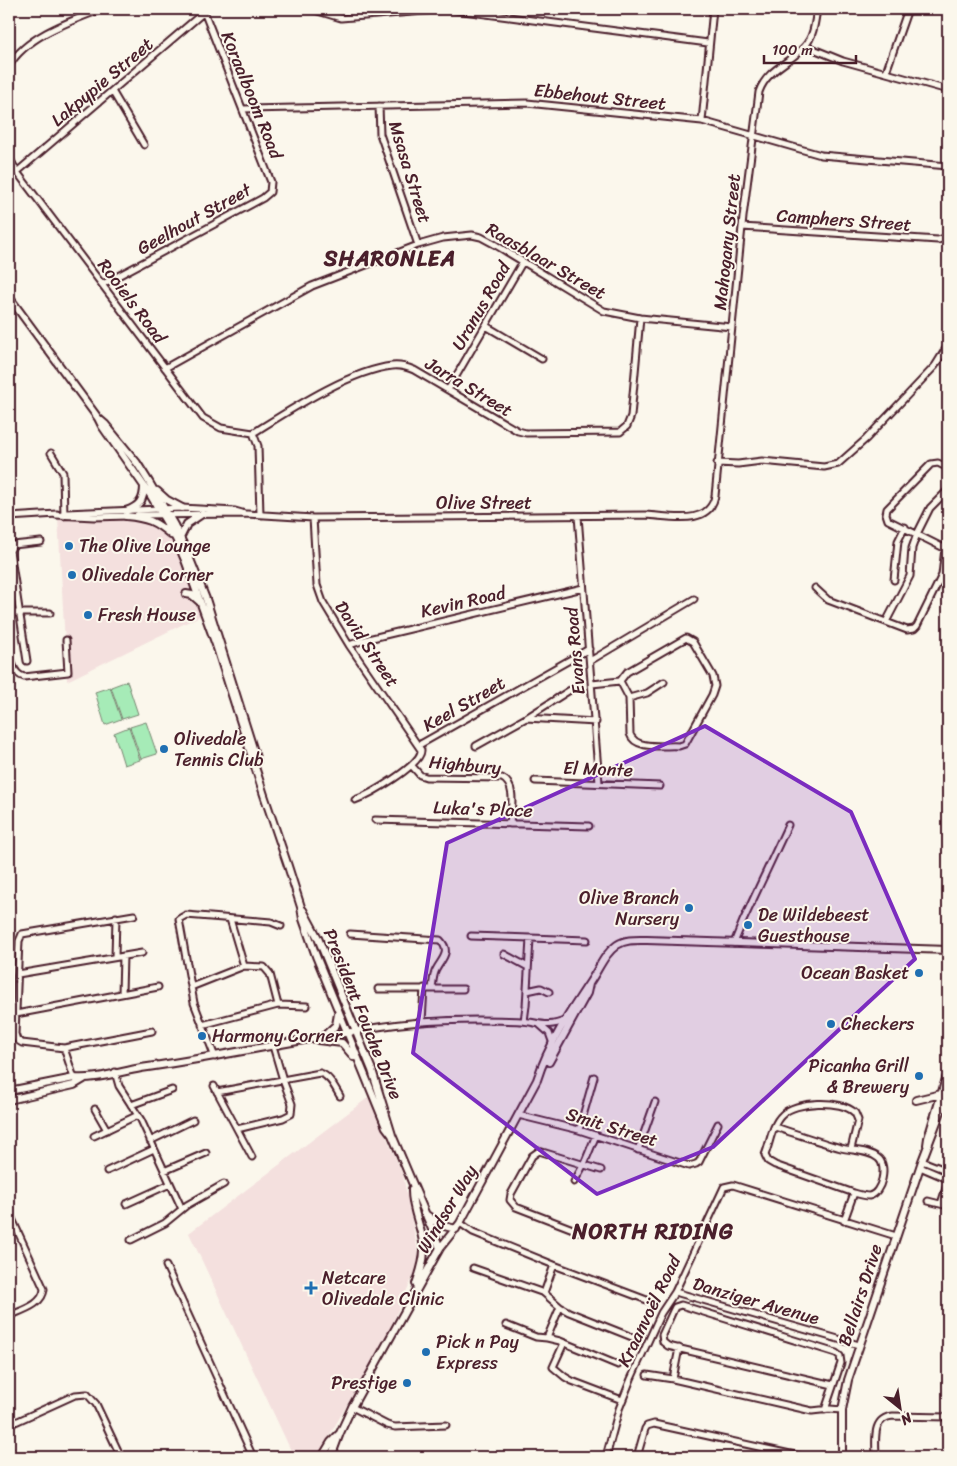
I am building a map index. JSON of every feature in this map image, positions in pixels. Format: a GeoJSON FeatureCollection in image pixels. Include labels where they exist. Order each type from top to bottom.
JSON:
{"type":"FeatureCollection","features":[{"type":"Feature","properties":{"kind":"street"},"geometry":{"type":"LineString","coordinates":[[9,66],[20,52],[37,39],[102,9]]}},
{"type":"Feature","properties":{"kind":"street"},"geometry":{"type":"LineString","coordinates":[[312,9],[341,18],[448,9],[708,43]]}},
{"type":"Feature","properties":{"kind":"street"},"geometry":{"type":"LineString","coordinates":[[702,121],[708,43],[713,9]]}},
{"type":"Feature","properties":{"kind":"street"},"geometry":{"type":"LineString","coordinates":[[817,9],[812,34],[806,46],[843,61],[948,90]]}},
{"type":"Feature","properties":{"kind":"street"},"geometry":{"type":"LineString","coordinates":[[886,72],[908,9]]}},
{"type":"Feature","properties":{"kind":"street","name":"Lakpypie Street"},"geometry":{"type":"LineString","coordinates":[[17,172],[204,11]]}},
{"type":"Feature","properties":{"kind":"street","name":"Koraalboom Road"},"geometry":{"type":"LineString","coordinates":[[204,11],[271,182],[270,192]]}},
{"type":"Feature","properties":{"kind":"street","name":"Mahogany Street"},"geometry":{"type":"LineString","coordinates":[[714,501],[742,227],[759,92],[762,83],[774,71],[806,46]]}},
{"type":"Feature","properties":{"kind":"street"},"geometry":{"type":"LineString","coordinates":[[112,91],[144,145]]}},
{"type":"Feature","properties":{"kind":"street","name":"Ebbehout Street"},"geometry":{"type":"LineString","coordinates":[[243,109],[527,103],[702,121],[821,155],[948,166]]}},
{"type":"Feature","properties":{"kind":"street","name":"Msasa Street"},"geometry":{"type":"LineString","coordinates":[[379,106],[380,134],[418,245]]}},
{"type":"Feature","properties":{"kind":"street","name":"Rooiels Road"},"geometry":{"type":"LineString","coordinates":[[9,157],[17,172],[195,408],[208,422],[221,428],[253,433]]}},
{"type":"Feature","properties":{"kind":"street","name":"Geelhout Street"},"geometry":{"type":"LineString","coordinates":[[103,284],[263,198],[270,192]]}},
{"type":"Feature","properties":{"kind":"street","name":"Camphers Street"},"geometry":{"type":"LineString","coordinates":[[742,227],[946,238]]}},
{"type":"Feature","properties":{"kind":"street","name":"Raasblaar Street"},"geometry":{"type":"LineString","coordinates":[[165,368],[312,286],[418,245],[443,238],[477,236],[494,244],[600,308],[614,313],[640,318],[732,327]]}},
{"type":"Feature","properties":{"kind":"street","name":"Uranus Road"},"geometry":{"type":"LineString","coordinates":[[448,390],[522,262]]}},
{"type":"Feature","properties":{"kind":"street","name":"President Fouche Drive"},"geometry":{"type":"LineString","coordinates":[[9,297],[102,426],[147,484],[178,538],[202,587],[267,794],[267,800]]}},
{"type":"Feature","properties":{"kind":"street","name":"Jarra Street"},"geometry":{"type":"LineString","coordinates":[[253,433],[294,408],[348,380],[384,367],[398,366],[409,368],[518,431],[526,433],[620,432],[628,426],[631,416],[640,318]]}},
{"type":"Feature","properties":{"kind":"street"},"geometry":{"type":"LineString","coordinates":[[486,326],[542,359]]}},
{"type":"Feature","properties":{"kind":"street"},"geometry":{"type":"LineString","coordinates":[[717,463],[762,462],[824,467],[834,466],[880,425],[935,366],[948,345]]}},
{"type":"Feature","properties":{"kind":"street"},"geometry":{"type":"LineString","coordinates":[[253,433],[258,446],[260,515]]}},
{"type":"Feature","properties":{"kind":"street"},"geometry":{"type":"LineString","coordinates":[[51,453],[62,473],[64,515]]}},
{"type":"Feature","properties":{"kind":"street"},"geometry":{"type":"LineString","coordinates":[[947,549],[887,519],[886,514],[887,509],[931,464],[938,463],[948,468]]}},
{"type":"Feature","properties":{"kind":"street"},"geometry":{"type":"LineString","coordinates":[[126,513],[141,502],[147,484],[164,498],[182,508]]}},
{"type":"Feature","properties":{"kind":"street"},"geometry":{"type":"LineString","coordinates":[[886,622],[910,576],[912,548],[917,534],[930,508],[948,490]]}},
{"type":"Feature","properties":{"kind":"street","name":"Olive Street"},"geometry":{"type":"LineString","coordinates":[[9,517],[163,512],[313,518],[696,517],[706,512],[714,501]]}},
{"type":"Feature","properties":{"kind":"street","name":"Olive Street"},"geometry":{"type":"LineString","coordinates":[[163,512],[182,508],[235,511],[247,514]]}},
{"type":"Feature","properties":{"kind":"street"},"geometry":{"type":"LineString","coordinates":[[126,513],[150,520],[178,538],[187,524],[202,514]]}},
{"type":"Feature","properties":{"kind":"street","name":"Evans Road"},"geometry":{"type":"LineString","coordinates":[[578,516],[596,722],[599,783]]}},
{"type":"Feature","properties":{"kind":"street","name":"David Street"},"geometry":{"type":"LineString","coordinates":[[313,518],[319,593],[328,612],[349,645],[419,745]]}},
{"type":"Feature","properties":{"kind":"street"},"geometry":{"type":"LineString","coordinates":[[894,580],[898,541],[905,528]]}},
{"type":"Feature","properties":{"kind":"street","name":"President Fouche Drive"},"geometry":{"type":"LineString","coordinates":[[178,538],[216,645],[267,800],[301,907],[303,919],[386,1127],[392,1135]]}},
{"type":"Feature","properties":{"kind":"street"},"geometry":{"type":"LineString","coordinates":[[27,661],[10,554],[13,545],[41,542]]}},
{"type":"Feature","properties":{"kind":"street"},"geometry":{"type":"LineString","coordinates":[[815,588],[828,600],[911,630],[917,626],[942,574],[948,542]]}},
{"type":"Feature","properties":{"kind":"street","name":"Kevin Road"},"geometry":{"type":"LineString","coordinates":[[349,645],[583,588]]}},
{"type":"Feature","properties":{"kind":"street"},"geometry":{"type":"LineString","coordinates":[[186,594],[201,602]]}},
{"type":"Feature","properties":{"kind":"street"},"geometry":{"type":"LineString","coordinates":[[590,661],[694,599]]}},
{"type":"Feature","properties":{"kind":"street"},"geometry":{"type":"LineString","coordinates":[[9,613],[50,613]]}},
{"type":"Feature","properties":{"kind":"street"},"geometry":{"type":"LineString","coordinates":[[592,684],[620,681],[627,672],[686,638],[693,642],[714,680],[714,690],[689,738],[682,745],[643,744],[634,742],[631,738],[629,729],[629,698],[620,681]]}},
{"type":"Feature","properties":{"kind":"street"},"geometry":{"type":"LineString","coordinates":[[9,641],[14,669],[19,676],[24,677],[68,672],[66,640]]}},
{"type":"Feature","properties":{"kind":"street","name":"Keel Street"},"geometry":{"type":"LineString","coordinates":[[412,766],[422,754],[419,745],[589,648]]}},
{"type":"Feature","properties":{"kind":"street"},"geometry":{"type":"LineString","coordinates":[[629,698],[647,692],[664,682]]}},
{"type":"Feature","properties":{"kind":"street"},"geometry":{"type":"LineString","coordinates":[[476,746],[526,718],[570,690]]}},
{"type":"Feature","properties":{"kind":"street"},"geometry":{"type":"LineString","coordinates":[[526,718],[596,722]]}},
{"type":"Feature","properties":{"kind":"street"},"geometry":{"type":"LineString","coordinates":[[355,800],[368,796],[412,766]]}},
{"type":"Feature","properties":{"kind":"street","name":"Highbury"},"geometry":{"type":"LineString","coordinates":[[412,766],[420,775],[426,777],[502,778],[508,783],[512,791],[510,824]]}},
{"type":"Feature","properties":{"kind":"street","name":"El Monte"},"geometry":{"type":"LineString","coordinates":[[535,781],[660,786]]}},
{"type":"Feature","properties":{"kind":"street","name":"Luka's Place"},"geometry":{"type":"LineString","coordinates":[[375,820],[590,826]]}},
{"type":"Feature","properties":{"kind":"street"},"geometry":{"type":"LineString","coordinates":[[788,825],[734,943],[948,950]]}},
{"type":"Feature","properties":{"kind":"street","name":"President Fouche Drive"},"geometry":{"type":"LineString","coordinates":[[301,907],[318,938],[377,1082],[392,1135],[423,1212],[440,1248]]}},
{"type":"Feature","properties":{"kind":"street"},"geometry":{"type":"LineString","coordinates":[[134,915],[22,934],[19,941],[15,1034],[19,1042],[64,1048],[152,1031]]}},
{"type":"Feature","properties":{"kind":"street"},"geometry":{"type":"LineString","coordinates":[[215,1057],[194,1003],[179,919],[186,915],[271,922],[281,926]]}},
{"type":"Feature","properties":{"kind":"street"},"geometry":{"type":"LineString","coordinates":[[115,957],[116,917]]}},
{"type":"Feature","properties":{"kind":"street"},"geometry":{"type":"LineString","coordinates":[[230,919],[244,966]]}},
{"type":"Feature","properties":{"kind":"street"},"geometry":{"type":"LineString","coordinates":[[350,934],[440,940],[445,946],[445,956],[436,970],[432,988]]}},
{"type":"Feature","properties":{"kind":"street"},"geometry":{"type":"LineString","coordinates":[[471,936],[587,940]]}},
{"type":"Feature","properties":{"kind":"street"},"geometry":{"type":"LineString","coordinates":[[524,1021],[530,939]]}},
{"type":"Feature","properties":{"kind":"street","name":"Windsor Way"},"geometry":{"type":"LineString","coordinates":[[331,1457],[352,1407],[413,1295],[440,1248],[460,1223],[537,1080],[566,1020],[583,990],[590,983],[609,952],[623,942],[647,940],[734,943]]}},
{"type":"Feature","properties":{"kind":"street"},"geometry":{"type":"LineString","coordinates":[[18,974],[142,954]]}},
{"type":"Feature","properties":{"kind":"street"},"geometry":{"type":"LineString","coordinates":[[504,954],[528,967]]}},
{"type":"Feature","properties":{"kind":"street"},"geometry":{"type":"LineString","coordinates":[[122,993],[123,956]]}},
{"type":"Feature","properties":{"kind":"street"},"geometry":{"type":"LineString","coordinates":[[191,987],[244,966],[264,966],[268,969],[272,980],[278,1005]]}},
{"type":"Feature","properties":{"kind":"street","name":"Windsor Way"},"geometry":{"type":"LineString","coordinates":[[537,1080],[544,1072],[587,993],[590,983]]}},
{"type":"Feature","properties":{"kind":"street"},"geometry":{"type":"LineString","coordinates":[[16,1014],[158,987]]}},
{"type":"Feature","properties":{"kind":"street"},"geometry":{"type":"LineString","coordinates":[[422,1022],[424,988]]}},
{"type":"Feature","properties":{"kind":"street"},"geometry":{"type":"LineString","coordinates":[[378,989],[463,988]]}},
{"type":"Feature","properties":{"kind":"street"},"geometry":{"type":"LineString","coordinates":[[527,991],[541,988],[549,992]]}},
{"type":"Feature","properties":{"kind":"street"},"geometry":{"type":"LineString","coordinates":[[324,1036],[338,1022],[334,1000]]}},
{"type":"Feature","properties":{"kind":"street"},"geometry":{"type":"LineString","coordinates":[[202,1025],[278,1005],[307,1006]]}},
{"type":"Feature","properties":{"kind":"street"},"geometry":{"type":"LineString","coordinates":[[9,1100],[74,1085],[84,1079],[115,1072],[215,1057],[347,1032],[422,1022],[524,1021],[539,1025],[555,1024],[566,1020]]}},
{"type":"Feature","properties":{"kind":"street"},"geometry":{"type":"LineString","coordinates":[[539,1025],[549,1033],[554,1044]]}},
{"type":"Feature","properties":{"kind":"street"},"geometry":{"type":"LineString","coordinates":[[310,1039],[342,1043],[351,1052],[364,1073]]}},
{"type":"Feature","properties":{"kind":"street"},"geometry":{"type":"LineString","coordinates":[[237,1129],[283,1118],[291,1114],[292,1104],[273,1046]]}},
{"type":"Feature","properties":{"kind":"street"},"geometry":{"type":"LineString","coordinates":[[64,1048],[74,1078]]}},
{"type":"Feature","properties":{"kind":"street"},"geometry":{"type":"LineString","coordinates":[[115,1072],[119,1086],[138,1115],[182,1210]]}},
{"type":"Feature","properties":{"kind":"street","name":"Bellairs Drive"},"geometry":{"type":"LineString","coordinates":[[842,1457],[842,1410],[845,1390],[927,1146],[948,1072]]}},
{"type":"Feature","properties":{"kind":"street"},"geometry":{"type":"LineString","coordinates":[[252,1157],[215,1089],[324,1073],[340,1096]]}},
{"type":"Feature","properties":{"kind":"street"},"geometry":{"type":"LineString","coordinates":[[579,1130],[594,1077]]}},
{"type":"Feature","properties":{"kind":"street"},"geometry":{"type":"LineString","coordinates":[[9,1091],[74,1078],[84,1079]]}},
{"type":"Feature","properties":{"kind":"street"},"geometry":{"type":"LineString","coordinates":[[131,1105],[172,1090]]}},
{"type":"Feature","properties":{"kind":"street","name":"Bellairs Drive"},"geometry":{"type":"LineString","coordinates":[[927,1146],[932,1138],[948,1093]]}},
{"type":"Feature","properties":{"kind":"street"},"geometry":{"type":"LineString","coordinates":[[916,1100],[941,1094]]}},
{"type":"Feature","properties":{"kind":"street"},"geometry":{"type":"LineString","coordinates":[[638,1150],[655,1102]]}},
{"type":"Feature","properties":{"kind":"street"},"geometry":{"type":"LineString","coordinates":[[775,1127],[851,1150],[877,1157],[882,1163],[884,1170],[880,1186],[876,1192],[867,1196],[854,1192],[775,1165],[768,1161],[766,1155],[775,1127],[782,1114],[793,1108],[821,1103],[842,1106],[853,1110],[858,1116],[851,1150]]}},
{"type":"Feature","properties":{"kind":"street"},"geometry":{"type":"LineString","coordinates":[[95,1109],[107,1130]]}},
{"type":"Feature","properties":{"kind":"street"},"geometry":{"type":"LineString","coordinates":[[94,1136],[138,1115]]}},
{"type":"Feature","properties":{"kind":"street","name":"Smit Street"},"geometry":{"type":"LineString","coordinates":[[518,1115],[596,1135],[686,1165],[696,1164],[701,1159],[718,1124]]}},
{"type":"Feature","properties":{"kind":"street"},"geometry":{"type":"LineString","coordinates":[[150,1141],[193,1120]]}},
{"type":"Feature","properties":{"kind":"street"},"geometry":{"type":"LineString","coordinates":[[574,1182],[596,1135]]}},
{"type":"Feature","properties":{"kind":"street"},"geometry":{"type":"LineString","coordinates":[[107,1171],[154,1149]]}},
{"type":"Feature","properties":{"kind":"street"},"geometry":{"type":"LineString","coordinates":[[578,1231],[516,1207],[511,1203],[510,1197],[536,1152],[544,1151],[601,1170]]}},
{"type":"Feature","properties":{"kind":"street"},"geometry":{"type":"LineString","coordinates":[[164,1171],[206,1153]]}},
{"type":"Feature","properties":{"kind":"street"},"geometry":{"type":"LineString","coordinates":[[921,1164],[948,1171]]}},
{"type":"Feature","properties":{"kind":"street"},"geometry":{"type":"LineString","coordinates":[[921,1164],[948,1180],[941,1204]]}},
{"type":"Feature","properties":{"kind":"street"},"geometry":{"type":"LineString","coordinates":[[126,1204],[170,1184]]}},
{"type":"Feature","properties":{"kind":"street"},"geometry":{"type":"LineString","coordinates":[[131,1240],[165,1223],[224,1184]]}},
{"type":"Feature","properties":{"kind":"street"},"geometry":{"type":"LineString","coordinates":[[412,1185],[412,1202],[424,1248],[413,1295]]}},
{"type":"Feature","properties":{"kind":"street","name":"Kraanvoël Road"},"geometry":{"type":"LineString","coordinates":[[606,1457],[622,1400],[660,1313],[675,1292],[722,1190],[730,1185],[844,1221]]}},
{"type":"Feature","properties":{"kind":"street"},"geometry":{"type":"LineString","coordinates":[[854,1192],[844,1221],[896,1236]]}},
{"type":"Feature","properties":{"kind":"street"},"geometry":{"type":"LineString","coordinates":[[928,1201],[948,1206]]}},
{"type":"Feature","properties":{"kind":"street"},"geometry":{"type":"LineString","coordinates":[[9,1212],[44,1289],[44,1295],[37,1303],[9,1316]]}},
{"type":"Feature","properties":{"kind":"street"},"geometry":{"type":"LineString","coordinates":[[423,1212],[440,1226],[456,1229]]}},
{"type":"Feature","properties":{"kind":"street"},"geometry":{"type":"LineString","coordinates":[[460,1223],[474,1232],[554,1265],[652,1302]]}},
{"type":"Feature","properties":{"kind":"street"},"geometry":{"type":"LineString","coordinates":[[544,1293],[554,1265]]}},
{"type":"Feature","properties":{"kind":"street"},"geometry":{"type":"LineString","coordinates":[[166,1266],[253,1457]]}},
{"type":"Feature","properties":{"kind":"street"},"geometry":{"type":"LineString","coordinates":[[473,1268],[544,1293],[560,1307],[637,1339]]}},
{"type":"Feature","properties":{"kind":"street","name":"Danziger Avenue"},"geometry":{"type":"LineString","coordinates":[[675,1292],[859,1345]]}},
{"type":"Feature","properties":{"kind":"street"},"geometry":{"type":"LineString","coordinates":[[825,1410],[841,1363],[840,1356],[836,1353],[681,1305],[673,1311],[662,1339],[665,1344],[679,1348],[833,1385]]}},
{"type":"Feature","properties":{"kind":"street"},"geometry":{"type":"LineString","coordinates":[[547,1338],[560,1307]]}},
{"type":"Feature","properties":{"kind":"street"},"geometry":{"type":"LineString","coordinates":[[506,1325],[536,1337],[564,1343],[618,1365]]}},
{"type":"Feature","properties":{"kind":"street"},"geometry":{"type":"LineString","coordinates":[[564,1343],[553,1366],[564,1377],[622,1400]]}},
{"type":"Feature","properties":{"kind":"street"},"geometry":{"type":"LineString","coordinates":[[672,1379],[679,1348]]}},
{"type":"Feature","properties":{"kind":"street"},"geometry":{"type":"LineString","coordinates":[[647,1375],[812,1411],[842,1410]]}},
{"type":"Feature","properties":{"kind":"street"},"geometry":{"type":"LineString","coordinates":[[9,1425],[75,1395],[86,1394],[96,1404],[121,1457]]}},
{"type":"Feature","properties":{"kind":"street"},"geometry":{"type":"LineString","coordinates":[[352,1407],[387,1425],[396,1427],[446,1425]]}},
{"type":"Feature","properties":{"kind":"street"},"geometry":{"type":"LineString","coordinates":[[876,1457],[877,1428],[880,1420],[893,1416],[948,1417]]}},
{"type":"Feature","properties":{"kind":"street"},"geometry":{"type":"LineString","coordinates":[[637,1457],[645,1429],[647,1426],[654,1424],[804,1457]]}},
{"type":"Feature","properties":{"kind":"street","name":"Windsor Way"},"geometry":{"type":"LineString","coordinates":[[322,1457],[331,1442],[340,1433]]}},
{"type":"Feature","properties":{"kind":"street"},"geometry":{"type":"LineString","coordinates":[[9,1448],[13,1457]]}},
{"type":"Feature","properties":{"kind":"highlighted area"},"geometry":{"type":"Polygon","coordinates":[[[705,726],[851,812],[915,959],[713,1147],[597,1194],[413,1053],[447,843],[705,726]]]}},
{"type":"Feature","properties":{"kind":"shaded area"},"geometry":{"type":"Polygon","coordinates":[[[163,512],[204,614],[67,681],[58,517],[163,512]]]}},
{"type":"Feature","properties":{"kind":"shaded area","name":"Netcare Olivedale Clinic"},"geometry":{"type":"Polygon","coordinates":[[[369,1097],[403,1175],[419,1257],[415,1272],[386,1337],[317,1457],[294,1457],[189,1233],[369,1097]]]}},
{"type":"Feature","properties":{"kind":"green space"},"geometry":{"type":"Polygon","coordinates":[[[127,681],[138,714],[122,719],[111,687],[127,681]]]}},
{"type":"Feature","properties":{"kind":"green space"},"geometry":{"type":"Polygon","coordinates":[[[110,687],[121,719],[105,725],[95,692],[110,687]]]}},
{"type":"Feature","properties":{"kind":"green space"},"geometry":{"type":"Polygon","coordinates":[[[146,722],[157,754],[141,759],[130,727],[146,722]]]}},
{"type":"Feature","properties":{"kind":"green space"},"geometry":{"type":"Polygon","coordinates":[[[129,727],[140,760],[124,765],[114,733],[129,727]]]}},
{"type":"Feature","properties":{"kind":"place","name":"The Olive Lounge"},"geometry":{"type":"Point","coordinates":[69,546]}},
{"type":"Feature","properties":{"kind":"place","name":"Olivedale Corner"},"geometry":{"type":"Point","coordinates":[72,575]}},
{"type":"Feature","properties":{"kind":"place","name":"Fresh House"},"geometry":{"type":"Point","coordinates":[88,615]}},
{"type":"Feature","properties":{"kind":"place","name":"Olivedale Tennis Club"},"geometry":{"type":"Point","coordinates":[164,749]}},
{"type":"Feature","properties":{"kind":"place","name":"Olive Branch Nursery"},"geometry":{"type":"Point","coordinates":[689,908]}},
{"type":"Feature","properties":{"kind":"place","name":"De Wildebeest Guesthouse"},"geometry":{"type":"Point","coordinates":[748,925]}},
{"type":"Feature","properties":{"kind":"place","name":"Ocean Basket"},"geometry":{"type":"Point","coordinates":[919,973]}},
{"type":"Feature","properties":{"kind":"place","name":"Checkers"},"geometry":{"type":"Point","coordinates":[831,1024]}},
{"type":"Feature","properties":{"kind":"place","name":"Harmony Corner"},"geometry":{"type":"Point","coordinates":[202,1036]}},
{"type":"Feature","properties":{"kind":"place","name":"Picanha Grill & Brewery"},"geometry":{"type":"Point","coordinates":[919,1076]}},
{"type":"Feature","properties":{"kind":"place","name":"Netcare Olivedale Clinic"},"geometry":{"type":"Point","coordinates":[311,1288]}},
{"type":"Feature","properties":{"kind":"place","name":"Pick n Pay Express"},"geometry":{"type":"Point","coordinates":[426,1352]}},
{"type":"Feature","properties":{"kind":"place","name":"Prestige"},"geometry":{"type":"Point","coordinates":[407,1383]}},
{"type":"Feature","properties":{"kind":"district","name":"SHARONLEA"},"geometry":{"type":"Point","coordinates":[390,258]}},
{"type":"Feature","properties":{"kind":"district","name":"NORTH RIDING"},"geometry":{"type":"Point","coordinates":[653,1231]}}]}
